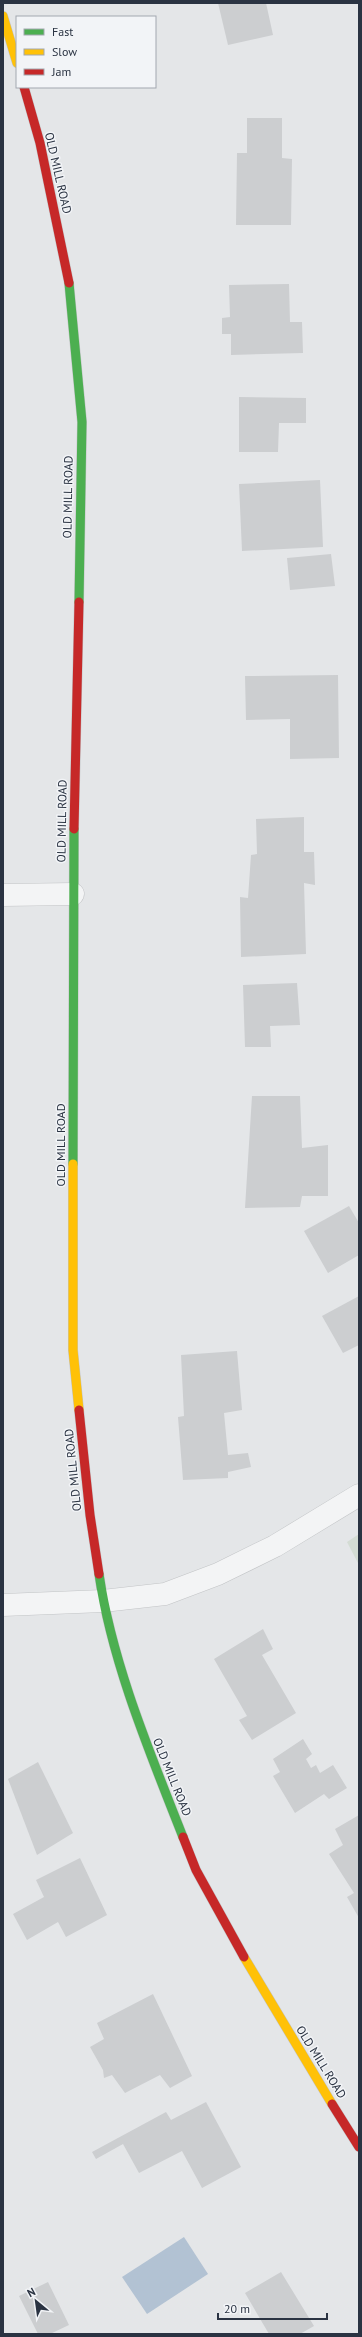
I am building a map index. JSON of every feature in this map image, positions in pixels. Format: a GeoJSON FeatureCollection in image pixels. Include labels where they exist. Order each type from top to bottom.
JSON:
{"type":"FeatureCollection","features":[{"type":"Feature","properties":{"kind":"street"},"geometry":{"type":"LineString","coordinates":[[3,16],[16,61]]}},
{"type":"Feature","properties":{"kind":"street","name":"OLD MILL ROAD"},"geometry":{"type":"LineString","coordinates":[[24,88],[40,143],[69,281],[82,422],[73,894],[73,1350],[90,1515],[104,1601],[140,1729],[196,1870],[256,1980],[359,2147]]}},
{"type":"Feature","properties":{"kind":"street"},"geometry":{"type":"LineString","coordinates":[[3,895],[73,894]]}},
{"type":"Feature","properties":{"kind":"street"},"geometry":{"type":"LineString","coordinates":[[3,1604],[104,1601],[165,1594],[218,1574],[275,1546],[359,1495]]}},
{"type":"Feature","properties":{"kind":"shaded area"},"geometry":{"type":"Polygon","coordinates":[[[359,1534],[359,1565],[347,1542],[359,1534]]]}},
{"type":"Feature","properties":{"kind":"water"},"geometry":{"type":"Polygon","coordinates":[[[184,2237],[208,2274],[147,2314],[122,2277],[184,2237]]]}},
{"type":"Feature","properties":{"kind":"building"},"geometry":{"type":"Polygon","coordinates":[[[218,3],[266,3],[273,35],[228,45],[218,3]]]}},
{"type":"Feature","properties":{"kind":"building"},"geometry":{"type":"Polygon","coordinates":[[[247,118],[282,118],[282,158],[292,159],[291,225],[236,225],[237,153],[247,153],[247,118]]]}},
{"type":"Feature","properties":{"kind":"building"},"geometry":{"type":"Polygon","coordinates":[[[289,284],[290,322],[302,322],[303,353],[231,355],[231,334],[222,334],[222,318],[230,317],[229,285],[289,284]]]}},
{"type":"Feature","properties":{"kind":"building"},"geometry":{"type":"Polygon","coordinates":[[[239,397],[306,398],[306,423],[279,423],[278,452],[239,452],[239,397]]]}},
{"type":"Feature","properties":{"kind":"building"},"geometry":{"type":"Polygon","coordinates":[[[320,480],[323,547],[242,551],[239,484],[320,480]]]}},
{"type":"Feature","properties":{"kind":"building"},"geometry":{"type":"Polygon","coordinates":[[[331,554],[335,586],[290,590],[287,558],[331,554]]]}},
{"type":"Feature","properties":{"kind":"building"},"geometry":{"type":"Polygon","coordinates":[[[338,675],[339,758],[290,759],[290,719],[246,720],[245,676],[338,675]]]}},
{"type":"Feature","properties":{"kind":"building"},"geometry":{"type":"Polygon","coordinates":[[[304,817],[304,852],[314,852],[315,885],[304,883],[306,954],[241,957],[240,897],[248,898],[251,855],[257,854],[256,819],[304,817]]]}},
{"type":"Feature","properties":{"kind":"building"},"geometry":{"type":"Polygon","coordinates":[[[297,983],[300,1025],[270,1026],[271,1047],[245,1047],[243,985],[297,983]]]}},
{"type":"Feature","properties":{"kind":"building"},"geometry":{"type":"Polygon","coordinates":[[[252,1096],[300,1096],[302,1148],[328,1145],[328,1196],[302,1196],[300,1207],[245,1208],[252,1096]]]}},
{"type":"Feature","properties":{"kind":"building"},"geometry":{"type":"Polygon","coordinates":[[[349,1206],[359,1223],[359,1255],[328,1273],[304,1231],[349,1206]]]}},
{"type":"Feature","properties":{"kind":"building"},"geometry":{"type":"Polygon","coordinates":[[[359,1296],[359,1345],[343,1353],[322,1316],[359,1296]]]}},
{"type":"Feature","properties":{"kind":"building"},"geometry":{"type":"Polygon","coordinates":[[[237,1351],[242,1410],[224,1413],[228,1455],[248,1453],[251,1467],[228,1472],[228,1478],[183,1480],[178,1417],[184,1416],[181,1355],[237,1351]]]}},
{"type":"Feature","properties":{"kind":"building"},"geometry":{"type":"Polygon","coordinates":[[[263,1629],[273,1649],[262,1655],[296,1713],[252,1740],[239,1720],[247,1716],[214,1659],[263,1629]]]}},
{"type":"Feature","properties":{"kind":"building"},"geometry":{"type":"Polygon","coordinates":[[[303,1739],[312,1754],[306,1759],[311,1768],[316,1765],[320,1773],[333,1765],[347,1788],[329,1799],[324,1794],[295,1813],[273,1776],[280,1772],[273,1759],[303,1739]]]}},
{"type":"Feature","properties":{"kind":"building"},"geometry":{"type":"Polygon","coordinates":[[[38,1762],[73,1833],[37,1855],[8,1779],[38,1762]]]}},
{"type":"Feature","properties":{"kind":"building"},"geometry":{"type":"Polygon","coordinates":[[[359,1815],[359,1918],[347,1897],[354,1893],[329,1854],[343,1845],[335,1829],[359,1815]]]}},
{"type":"Feature","properties":{"kind":"building"},"geometry":{"type":"Polygon","coordinates":[[[80,1858],[107,1915],[66,1937],[58,1922],[27,1940],[13,1914],[44,1897],[36,1880],[80,1858]]]}},
{"type":"Feature","properties":{"kind":"building"},"geometry":{"type":"Polygon","coordinates":[[[153,1994],[192,2076],[170,2088],[160,2075],[125,2093],[112,2075],[104,2078],[103,2070],[90,2047],[104,2039],[97,2023],[153,1994]]]}},
{"type":"Feature","properties":{"kind":"building"},"geometry":{"type":"Polygon","coordinates":[[[206,2102],[241,2167],[202,2188],[182,2151],[139,2173],[123,2144],[96,2159],[92,2152],[166,2112],[171,2120],[206,2102]]]}},
{"type":"Feature","properties":{"kind":"building"},"geometry":{"type":"Polygon","coordinates":[[[281,2272],[314,2326],[300,2334],[269,2334],[245,2293],[281,2272]]]}},
{"type":"Feature","properties":{"kind":"building"},"geometry":{"type":"Polygon","coordinates":[[[48,2282],[69,2325],[50,2334],[38,2334],[19,2296],[48,2282]]]}},
{"type":"Feature","properties":{"kind":"traffic: fast"},"geometry":{"type":"LineString","coordinates":[[69,283],[82,422],[79,602]]}},
{"type":"Feature","properties":{"kind":"traffic: fast"},"geometry":{"type":"LineString","coordinates":[[73,1164],[74,829]]}},
{"type":"Feature","properties":{"kind":"traffic: fast"},"geometry":{"type":"LineString","coordinates":[[99,1574],[113,1641],[123,1674],[145,1740],[183,1837]]}},
{"type":"Feature","properties":{"kind":"traffic: slow"},"geometry":{"type":"LineString","coordinates":[[3,16],[16,60]]}},
{"type":"Feature","properties":{"kind":"traffic: slow"},"geometry":{"type":"LineString","coordinates":[[73,1164],[73,1350],[79,1410]]}},
{"type":"Feature","properties":{"kind":"traffic: slow"},"geometry":{"type":"LineString","coordinates":[[244,1957],[332,2104]]}},
{"type":"Feature","properties":{"kind":"traffic: jam"},"geometry":{"type":"LineString","coordinates":[[24,88],[40,143],[69,283]]}},
{"type":"Feature","properties":{"kind":"traffic: jam"},"geometry":{"type":"LineString","coordinates":[[74,829],[79,602]]}},
{"type":"Feature","properties":{"kind":"traffic: jam"},"geometry":{"type":"LineString","coordinates":[[79,1410],[90,1515],[99,1574]]}},
{"type":"Feature","properties":{"kind":"traffic: jam"},"geometry":{"type":"LineString","coordinates":[[183,1837],[196,1870],[244,1957]]}},
{"type":"Feature","properties":{"kind":"traffic: jam"},"geometry":{"type":"LineString","coordinates":[[332,2104],[359,2147]]}}]}
